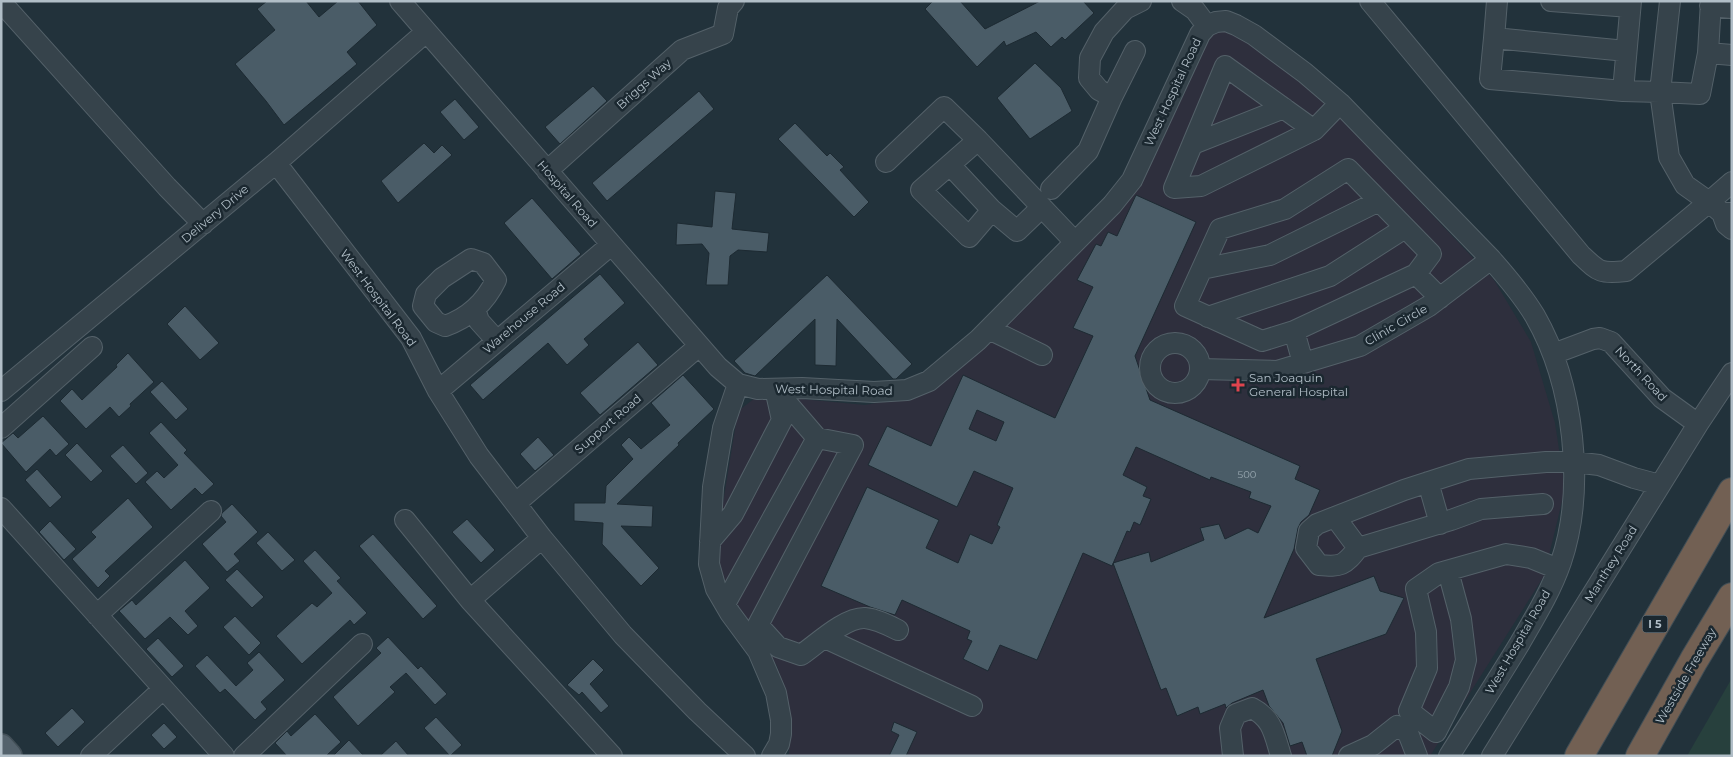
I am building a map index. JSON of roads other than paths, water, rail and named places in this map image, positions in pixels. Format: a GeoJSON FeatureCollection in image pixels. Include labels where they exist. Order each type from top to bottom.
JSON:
{"type":"FeatureCollection","features":[{"type":"Feature","properties":{"kind":"highway","name":"I 5"},"geometry":{"type":"LineString","coordinates":[[1579,756],[1732,492]]}},
{"type":"Feature","properties":{"kind":"highway","name":"Westside Freeway"},"geometry":{"type":"LineString","coordinates":[[1640,756],[1732,597]]}},
{"type":"Feature","properties":{"kind":"main road"},"geometry":{"type":"LineString","coordinates":[[1,747],[10,756]]}},
{"type":"Feature","properties":{"kind":"street","name":"Hospital Road"},"geometry":{"type":"LineString","coordinates":[[400,1],[699,346],[718,367],[738,384]]}},
{"type":"Feature","properties":{"kind":"street","name":"Briggs Way"},"geometry":{"type":"LineString","coordinates":[[547,171],[682,50],[723,34],[728,8],[734,1]]}},
{"type":"Feature","properties":{"kind":"street"},"geometry":{"type":"LineString","coordinates":[[1112,96],[1099,90],[1089,78],[1090,58],[1104,32],[1124,9],[1141,1]]}},
{"type":"Feature","properties":{"kind":"street"},"geometry":{"type":"LineString","coordinates":[[1182,1],[1196,10],[1207,26]]}},
{"type":"Feature","properties":{"kind":"street"},"geometry":{"type":"LineString","coordinates":[[1370,1],[1581,255],[1598,270],[1608,273],[1626,270],[1724,214],[1732,182]]}},
{"type":"Feature","properties":{"kind":"street"},"geometry":{"type":"LineString","coordinates":[[1497,1],[1490,79],[1700,94],[1708,53],[1710,4],[1732,8]]}},
{"type":"Feature","properties":{"kind":"street"},"geometry":{"type":"LineString","coordinates":[[1551,1],[1631,4],[1623,90]]}},
{"type":"Feature","properties":{"kind":"street"},"geometry":{"type":"LineString","coordinates":[[1670,1],[1660,92],[1669,157],[1685,185],[1724,214]]}},
{"type":"Feature","properties":{"kind":"street"},"geometry":{"type":"LineString","coordinates":[[1,2],[167,187],[203,224]]}},
{"type":"Feature","properties":{"kind":"street","name":"West Hospital Road"},"geometry":{"type":"LineString","coordinates":[[738,384],[753,388],[802,388],[874,392],[907,390],[929,381],[989,329],[1112,205],[1132,180],[1200,34],[1207,26],[1216,22],[1226,21],[1236,25],[1254,35],[1304,72],[1340,103],[1491,259],[1512,282],[1535,317],[1553,354],[1562,380],[1569,410],[1574,462],[1573,499],[1561,562],[1545,601],[1450,756]]}},
{"type":"Feature","properties":{"kind":"street","name":"Delivery Drive"},"geometry":{"type":"LineString","coordinates":[[1,392],[276,163],[426,32]]}},
{"type":"Feature","properties":{"kind":"street"},"geometry":{"type":"LineString","coordinates":[[1494,38],[1626,51]]}},
{"type":"Feature","properties":{"kind":"street"},"geometry":{"type":"LineString","coordinates":[[1050,189],[1088,151],[1112,96],[1135,51]]}},
{"type":"Feature","properties":{"kind":"street"},"geometry":{"type":"LineString","coordinates":[[1708,53],[1732,55]]}},
{"type":"Feature","properties":{"kind":"street"},"geometry":{"type":"LineString","coordinates":[[1314,130],[1225,66],[1174,188],[1201,186],[1314,130],[1340,103]]}},
{"type":"Feature","properties":{"kind":"street"},"geometry":{"type":"LineString","coordinates":[[886,162],[944,107],[1075,242]]}},
{"type":"Feature","properties":{"kind":"street"},"geometry":{"type":"LineString","coordinates":[[1193,144],[1284,108]]}},
{"type":"Feature","properties":{"kind":"street"},"geometry":{"type":"LineString","coordinates":[[978,140],[922,190],[969,237],[992,210]]}},
{"type":"Feature","properties":{"kind":"street","name":"West Hospital Road"},"geometry":{"type":"LineString","coordinates":[[276,163],[411,338],[438,391],[480,456],[542,538],[623,635],[697,711],[745,756]]}},
{"type":"Feature","properties":{"kind":"street"},"geometry":{"type":"LineString","coordinates":[[950,165],[992,210],[1017,231],[1042,207]]}},
{"type":"Feature","properties":{"kind":"street"},"geometry":{"type":"LineString","coordinates":[[1348,169],[1405,228],[1431,254],[1416,274],[1294,332],[1262,341],[1184,306],[1220,229],[1285,209],[1348,169]]}},
{"type":"Feature","properties":{"kind":"street"},"geometry":{"type":"LineString","coordinates":[[1202,269],[1270,255],[1379,201]]}},
{"type":"Feature","properties":{"kind":"street"},"geometry":{"type":"LineString","coordinates":[[1208,316],[1330,276],[1405,228]]}},
{"type":"Feature","properties":{"kind":"street","name":"Warehouse Road"},"geometry":{"type":"LineString","coordinates":[[438,391],[611,245]]}},
{"type":"Feature","properties":{"kind":"street","name":"Clinic Circle"},"geometry":{"type":"LineString","coordinates":[[1200,369],[1277,371],[1360,346],[1430,306],[1491,259]]}},
{"type":"Feature","properties":{"kind":"street"},"geometry":{"type":"LineString","coordinates":[[1416,274],[1440,298]]}},
{"type":"Feature","properties":{"kind":"street"},"geometry":{"type":"LineString","coordinates":[[475,309],[479,321],[501,338]]}},
{"type":"Feature","properties":{"kind":"street"},"geometry":{"type":"LineString","coordinates":[[989,329],[1042,355]]}},
{"type":"Feature","properties":{"kind":"street"},"geometry":{"type":"LineString","coordinates":[[1294,332],[1303,363]]}},
{"type":"Feature","properties":{"kind":"street","name":"North Road"},"geometry":{"type":"LineString","coordinates":[[1553,354],[1593,339],[1600,338],[1611,342],[1662,398],[1698,424]]}},
{"type":"Feature","properties":{"kind":"street","name":"Support Road"},"geometry":{"type":"LineString","coordinates":[[516,503],[699,346]]}},
{"type":"Feature","properties":{"kind":"street"},"geometry":{"type":"LineString","coordinates":[[1,428],[92,347]]}},
{"type":"Feature","properties":{"kind":"street","name":"Manthey Road"},"geometry":{"type":"LineString","coordinates":[[1492,756],[1698,424],[1732,373]]}},
{"type":"Feature","properties":{"kind":"street"},"geometry":{"type":"LineString","coordinates":[[738,384],[723,428],[713,487],[709,564],[716,589],[758,651],[776,693],[781,720],[781,734],[779,744],[772,756]]}},
{"type":"Feature","properties":{"kind":"street"},"geometry":{"type":"LineString","coordinates":[[775,389],[817,438],[853,445],[758,625],[778,647],[801,655],[851,620],[865,618],[879,621],[898,630]]}},
{"type":"Feature","properties":{"kind":"street"},"geometry":{"type":"LineString","coordinates":[[710,541],[733,514],[782,420],[775,389]]}},
{"type":"Feature","properties":{"kind":"street"},"geometry":{"type":"LineString","coordinates":[[725,604],[817,438]]}},
{"type":"Feature","properties":{"kind":"street"},"geometry":{"type":"LineString","coordinates":[[1543,504],[1482,509],[1440,524],[1358,548],[1349,560],[1336,567],[1319,565],[1306,548],[1309,531],[1317,524],[1428,482],[1469,469],[1546,462],[1574,462],[1599,465],[1660,485]]}},
{"type":"Feature","properties":{"kind":"street"},"geometry":{"type":"LineString","coordinates":[[1428,482],[1440,524]]}},
{"type":"Feature","properties":{"kind":"street"},"geometry":{"type":"LineString","coordinates":[[1,508],[224,756]]}},
{"type":"Feature","properties":{"kind":"street"},"geometry":{"type":"LineString","coordinates":[[97,615],[210,511]]}},
{"type":"Feature","properties":{"kind":"street"},"geometry":{"type":"LineString","coordinates":[[1335,517],[1358,548]]}},
{"type":"Feature","properties":{"kind":"street"},"geometry":{"type":"LineString","coordinates":[[405,520],[470,600],[612,756]]}},
{"type":"Feature","properties":{"kind":"street"},"geometry":{"type":"LineString","coordinates":[[470,600],[542,538]]}},
{"type":"Feature","properties":{"kind":"street"},"geometry":{"type":"LineString","coordinates":[[1448,571],[1461,619],[1466,660],[1459,687],[1436,732],[1409,711],[1427,668],[1426,632],[1416,589],[1439,573],[1506,554],[1531,558],[1558,569]]}},
{"type":"Feature","properties":{"kind":"street"},"geometry":{"type":"LineString","coordinates":[[825,638],[972,706]]}},
{"type":"Feature","properties":{"kind":"street"},"geometry":{"type":"LineString","coordinates":[[244,756],[362,644]]}},
{"type":"Feature","properties":{"kind":"street"},"geometry":{"type":"LineString","coordinates":[[91,756],[163,689]]}},
{"type":"Feature","properties":{"kind":"street"},"geometry":{"type":"LineString","coordinates":[[1233,756],[1230,728],[1236,714],[1252,708],[1268,719],[1281,756]]}},
{"type":"Feature","properties":{"kind":"street"},"geometry":{"type":"LineString","coordinates":[[1349,756],[1373,745],[1397,726],[1408,733],[1417,756]]}},
{"type":"Feature","properties":{"kind":"place","name":"San Joaquin General Hospital"},"geometry":{"type":"Point","coordinates":[1238,385]}}]}
